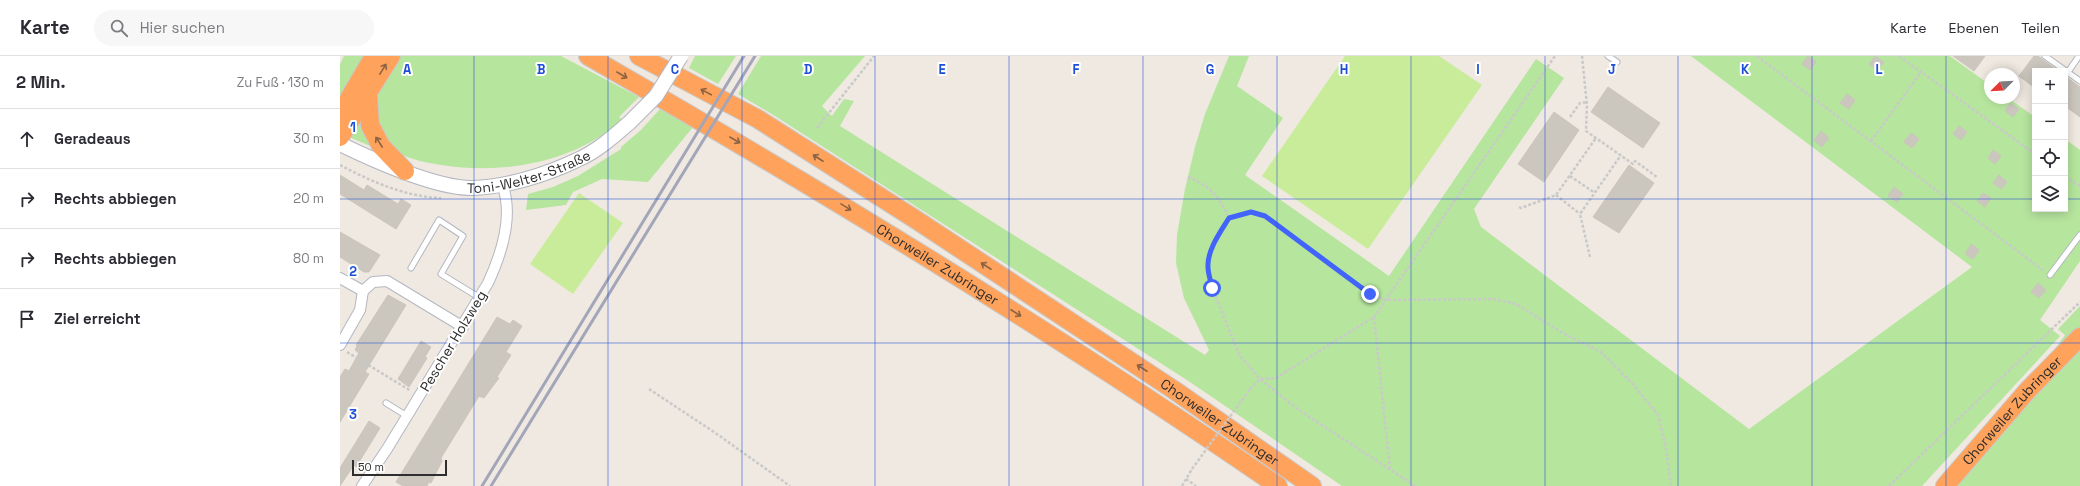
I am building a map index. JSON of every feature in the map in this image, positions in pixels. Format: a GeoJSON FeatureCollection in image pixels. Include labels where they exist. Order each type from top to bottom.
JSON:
{"type":"FeatureCollection","features":[{"type":"Feature","properties":{"kind":"highway"},"geometry":{"type":"LineString","coordinates":[[340,114],[374,56]]}},
{"type":"Feature","properties":{"kind":"highway"},"geometry":{"type":"LineString","coordinates":[[340,137],[391,56]]}},
{"type":"Feature","properties":{"kind":"highway","name":"Chorweiler Zubringer"},"geometry":{"type":"LineString","coordinates":[[588,56],[742,144],[903,241],[1168,410],[1278,486]]}},
{"type":"Feature","properties":{"kind":"highway","name":"Chorweiler Zubringer"},"geometry":{"type":"LineString","coordinates":[[639,56],[771,127],[1174,390],[1312,486]]}},
{"type":"Feature","properties":{"kind":"highway"},"geometry":{"type":"LineString","coordinates":[[368,94],[370,125],[381,146],[405,171]]}},
{"type":"Feature","properties":{"kind":"highway","name":"Chorweiler Zubringer"},"geometry":{"type":"LineString","coordinates":[[1945,486],[2028,390],[2080,337]]}},
{"type":"Feature","properties":{"kind":"street","name":"Toni-Welter-Straße"},"geometry":{"type":"LineString","coordinates":[[340,144],[370,158],[405,171],[446,184],[471,188],[502,184],[541,174],[578,160],[611,139],[656,96],[680,56]]}},
{"type":"Feature","properties":{"kind":"street","name":"Pescher Holzweg"},"geometry":{"type":"LineString","coordinates":[[362,486],[420,396],[480,298],[499,259],[505,221],[506,194],[502,184]]}},
{"type":"Feature","properties":{"kind":"street"},"geometry":{"type":"LineString","coordinates":[[340,278],[363,291]]}},
{"type":"Feature","properties":{"kind":"street"},"geometry":{"type":"LineString","coordinates":[[340,346],[360,310],[363,291],[373,282],[387,281],[462,327]]}},
{"type":"Feature","properties":{"kind":"lane"},"geometry":{"type":"LineString","coordinates":[[1608,56],[1617,62]]}},
{"type":"Feature","properties":{"kind":"lane"},"geometry":{"type":"LineString","coordinates":[[2045,56],[2062,68]]}},
{"type":"Feature","properties":{"kind":"lane"},"geometry":{"type":"LineString","coordinates":[[2079,56],[2068,72],[2080,81]]}},
{"type":"Feature","properties":{"kind":"lane"},"geometry":{"type":"LineString","coordinates":[[411,268],[439,220],[463,236],[441,274],[480,298]]}},
{"type":"Feature","properties":{"kind":"lane"},"geometry":{"type":"LineString","coordinates":[[2050,275],[2080,235]]}},
{"type":"Feature","properties":{"kind":"lane"},"geometry":{"type":"LineString","coordinates":[[386,403],[407,416]]}},
{"type":"Feature","properties":{"kind":"path"},"geometry":{"type":"LineString","coordinates":[[817,128],[874,56]]}},
{"type":"Feature","properties":{"kind":"path"},"geometry":{"type":"LineString","coordinates":[[1182,486],[1192,469],[1250,389],[1260,379],[1276,378],[1374,317],[1555,56]]}},
{"type":"Feature","properties":{"kind":"path"},"geometry":{"type":"LineString","coordinates":[[1582,56],[1587,102],[1586,131],[1633,164],[1635,161],[1657,177]]}},
{"type":"Feature","properties":{"kind":"path"},"geometry":{"type":"LineString","coordinates":[[1757,56],[2050,275]]}},
{"type":"Feature","properties":{"kind":"path"},"geometry":{"type":"LineString","coordinates":[[1899,56],[2032,152]]}},
{"type":"Feature","properties":{"kind":"path"},"geometry":{"type":"LineString","coordinates":[[1871,141],[1921,72]]}},
{"type":"Feature","properties":{"kind":"path"},"geometry":{"type":"LineString","coordinates":[[1570,117],[1580,103],[1587,102]]}},
{"type":"Feature","properties":{"kind":"path"},"geometry":{"type":"LineString","coordinates":[[1519,207],[1521,208],[1556,195],[1596,138]]}},
{"type":"Feature","properties":{"kind":"path"},"geometry":{"type":"LineString","coordinates":[[1580,214],[1621,156]]}},
{"type":"Feature","properties":{"kind":"path"},"geometry":{"type":"LineString","coordinates":[[1570,176],[1594,193]]}},
{"type":"Feature","properties":{"kind":"path"},"geometry":{"type":"LineString","coordinates":[[1188,177],[1200,181],[1213,190],[1224,205],[1229,218]]}},
{"type":"Feature","properties":{"kind":"path"},"geometry":{"type":"LineString","coordinates":[[2068,178],[2080,186]]}},
{"type":"Feature","properties":{"kind":"path"},"geometry":{"type":"LineString","coordinates":[[1556,195],[1580,214],[1590,257]]}},
{"type":"Feature","properties":{"kind":"path"},"geometry":{"type":"LineString","coordinates":[[1415,486],[1296,408],[1260,379],[1240,356],[1212,288],[1208,265],[1211,252],[1229,218],[1251,212],[1265,216],[1370,294],[1386,300],[1494,299],[1516,304],[1561,332],[1601,352],[1632,382],[1658,415],[1666,448],[1671,486]]}},
{"type":"Feature","properties":{"kind":"path"},"geometry":{"type":"LineString","coordinates":[[1889,486],[2080,302]]}},
{"type":"Feature","properties":{"kind":"path"},"geometry":{"type":"LineString","coordinates":[[1374,317],[1390,470]]}},
{"type":"Feature","properties":{"kind":"path"},"geometry":{"type":"LineString","coordinates":[[340,346],[420,396]]}},
{"type":"Feature","properties":{"kind":"path"},"geometry":{"type":"LineString","coordinates":[[649,389],[714,432],[790,486]]}},
{"type":"Feature","properties":{"kind":"path"},"geometry":{"type":"LineString","coordinates":[[1186,479],[1196,486]]}},
{"type":"Feature","properties":{"kind":"green space"},"geometry":{"type":"Polygon","coordinates":[[[344,56],[366,56],[340,97],[340,64],[344,56]]]}},
{"type":"Feature","properties":{"kind":"green space"},"geometry":{"type":"Polygon","coordinates":[[[397,56],[561,56],[639,97],[619,117],[623,120],[604,134],[583,146],[561,155],[538,162],[514,166],[466,168],[442,165],[414,159],[399,153],[390,145],[376,128],[377,90],[397,56]]]}},
{"type":"Feature","properties":{"kind":"green space"},"geometry":{"type":"Polygon","coordinates":[[[695,56],[736,56],[718,84],[689,68],[695,56]]]}},
{"type":"Feature","properties":{"kind":"green space"},"geometry":{"type":"Polygon","coordinates":[[[761,56],[865,56],[822,106],[832,116],[844,99],[854,101],[840,126],[1205,355],[1209,350],[1184,298],[1176,263],[1177,235],[1185,189],[1195,147],[1205,114],[1229,56],[1249,56],[1237,86],[1283,118],[1245,175],[1389,276],[1536,59],[1564,78],[1474,209],[1481,227],[1749,429],[1972,267],[1691,56],[1950,56],[1984,81],[1984,104],[2017,104],[2032,115],[2032,212],[2068,212],[2068,141],[2080,150],[2080,261],[2040,320],[2060,336],[1922,486],[1342,486],[1190,382],[775,116],[738,94],[761,56]]]}},
{"type":"Feature","properties":{"kind":"green space"},"geometry":{"type":"Polygon","coordinates":[[[1345,56],[1439,56],[1482,85],[1368,249],[1262,176],[1345,56]]]}},
{"type":"Feature","properties":{"kind":"green space"},"geometry":{"type":"Polygon","coordinates":[[[660,109],[693,127],[648,182],[602,179],[573,192],[566,205],[526,210],[528,194],[553,187],[578,176],[621,149],[621,147],[641,130],[660,109]]]}},
{"type":"Feature","properties":{"kind":"green space"},"geometry":{"type":"Polygon","coordinates":[[[361,115],[375,148],[349,137],[361,115]]]}},
{"type":"Feature","properties":{"kind":"green space"},"geometry":{"type":"Polygon","coordinates":[[[579,193],[623,223],[573,294],[530,264],[579,193]]]}},
{"type":"Feature","properties":{"kind":"green space"},"geometry":{"type":"Polygon","coordinates":[[[2080,306],[2080,328],[2055,349],[2065,335],[2058,329],[2080,306]]]}},
{"type":"Feature","properties":{"kind":"green space"},"geometry":{"type":"Polygon","coordinates":[[[2080,348],[2080,486],[1955,486],[2013,419],[2080,348]]]}},
{"type":"Feature","properties":{"kind":"building"},"geometry":{"type":"Polygon","coordinates":[[[1808,56],[1816,62],[1810,70],[1802,64],[1808,56]]]}},
{"type":"Feature","properties":{"kind":"building"},"geometry":{"type":"Polygon","coordinates":[[[1875,56],[1884,62],[1877,70],[1869,64],[1875,56]]]}},
{"type":"Feature","properties":{"kind":"building"},"geometry":{"type":"Polygon","coordinates":[[[1953,56],[1985,56],[1974,71],[1953,56]]]}},
{"type":"Feature","properties":{"kind":"building"},"geometry":{"type":"Polygon","coordinates":[[[2034,56],[2038,56],[2054,68],[2032,68],[2032,86],[2020,77],[2034,56]]]}},
{"type":"Feature","properties":{"kind":"building"},"geometry":{"type":"Polygon","coordinates":[[[2068,78],[2080,87],[2080,117],[2068,108],[2068,78]]]}},
{"type":"Feature","properties":{"kind":"building"},"geometry":{"type":"Polygon","coordinates":[[[1608,87],[1660,123],[1643,148],[1591,112],[1608,87]]]}},
{"type":"Feature","properties":{"kind":"building"},"geometry":{"type":"Polygon","coordinates":[[[1847,94],[1855,100],[1849,109],[1840,103],[1847,94]]]}},
{"type":"Feature","properties":{"kind":"building"},"geometry":{"type":"Polygon","coordinates":[[[2009,104],[2019,109],[2013,117],[2005,111],[2009,104]]]}},
{"type":"Feature","properties":{"kind":"building"},"geometry":{"type":"Polygon","coordinates":[[[1554,112],[1579,130],[1544,182],[1518,164],[1554,112]]]}},
{"type":"Feature","properties":{"kind":"building"},"geometry":{"type":"Polygon","coordinates":[[[1959,126],[1967,132],[1961,140],[1953,134],[1959,126]]]}},
{"type":"Feature","properties":{"kind":"building"},"geometry":{"type":"Polygon","coordinates":[[[1821,131],[1829,138],[1822,147],[1814,140],[1821,131]]]}},
{"type":"Feature","properties":{"kind":"building"},"geometry":{"type":"Polygon","coordinates":[[[1911,133],[1919,139],[1912,148],[1904,142],[1911,133]]]}},
{"type":"Feature","properties":{"kind":"building"},"geometry":{"type":"Polygon","coordinates":[[[1993,150],[2001,156],[1995,164],[1988,158],[1993,150]]]}},
{"type":"Feature","properties":{"kind":"building"},"geometry":{"type":"Polygon","coordinates":[[[1629,165],[1654,183],[1619,233],[1593,217],[1629,165]]]}},
{"type":"Feature","properties":{"kind":"building"},"geometry":{"type":"Polygon","coordinates":[[[340,175],[364,190],[367,185],[398,204],[401,199],[411,205],[396,229],[340,194],[340,175]]]}},
{"type":"Feature","properties":{"kind":"building"},"geometry":{"type":"Polygon","coordinates":[[[1999,175],[2007,182],[2001,189],[1993,183],[1999,175]]]}},
{"type":"Feature","properties":{"kind":"building"},"geometry":{"type":"Polygon","coordinates":[[[1894,187],[1903,194],[1897,202],[1888,196],[1894,187]]]}},
{"type":"Feature","properties":{"kind":"building"},"geometry":{"type":"Polygon","coordinates":[[[1983,193],[1991,198],[1985,207],[1977,201],[1983,193]]]}},
{"type":"Feature","properties":{"kind":"building"},"geometry":{"type":"Polygon","coordinates":[[[340,232],[380,255],[369,272],[364,272],[340,257],[340,232]]]}},
{"type":"Feature","properties":{"kind":"building"},"geometry":{"type":"Polygon","coordinates":[[[1971,244],[1979,250],[1973,259],[1965,254],[1971,244]]]}},
{"type":"Feature","properties":{"kind":"building"},"geometry":{"type":"Polygon","coordinates":[[[2038,283],[2046,290],[2039,298],[2031,292],[2038,283]]]}},
{"type":"Feature","properties":{"kind":"building"},"geometry":{"type":"Polygon","coordinates":[[[388,295],[406,305],[365,372],[369,374],[340,422],[340,377],[345,369],[349,371],[359,353],[355,350],[356,345],[388,295]]]}},
{"type":"Feature","properties":{"kind":"building"},"geometry":{"type":"Polygon","coordinates":[[[497,317],[510,324],[513,320],[522,326],[506,352],[511,355],[497,377],[499,378],[484,398],[479,396],[441,458],[442,461],[431,483],[429,482],[427,486],[403,486],[396,482],[497,317]]]}},
{"type":"Feature","properties":{"kind":"building"},"geometry":{"type":"Polygon","coordinates":[[[421,341],[431,347],[425,357],[427,358],[409,387],[398,379],[421,341]]]}},
{"type":"Feature","properties":{"kind":"building"},"geometry":{"type":"Polygon","coordinates":[[[369,421],[380,428],[356,467],[354,465],[340,486],[340,468],[369,421]]]}},
{"type":"Feature","properties":{"kind":"railway"},"geometry":{"type":"LineString","coordinates":[[482,486],[744,56]]}},
{"type":"Feature","properties":{"kind":"railway"},"geometry":{"type":"LineString","coordinates":[[491,486],[755,56]]}},
{"type":"Feature","properties":{"kind":"route"},"geometry":{"type":"LineString","coordinates":[[1212,288],[1208,265],[1211,252],[1221,232],[1229,218],[1251,212],[1265,216],[1370,294]]}}]}
